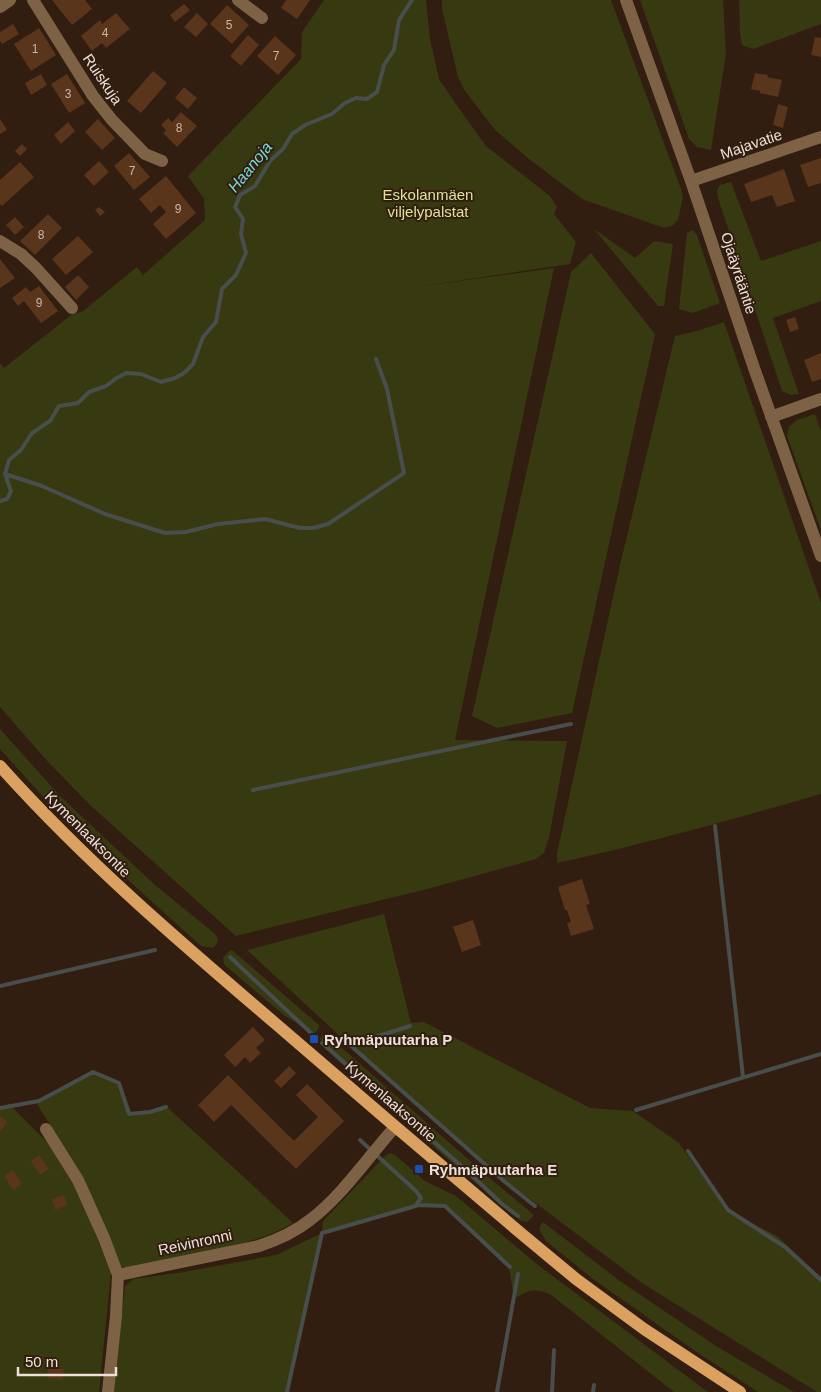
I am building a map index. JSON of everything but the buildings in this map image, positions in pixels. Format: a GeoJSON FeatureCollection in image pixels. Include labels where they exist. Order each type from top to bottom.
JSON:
{"type":"FeatureCollection","features":[{"type":"Feature","properties":{"kind":"main road","name":"Kymenlaaksontie"},"geometry":{"type":"LineString","coordinates":[[0,766],[66,836],[131,899],[523,1236],[576,1279],[644,1329],[740,1392]]}},
{"type":"Feature","properties":{"kind":"street"},"geometry":{"type":"LineString","coordinates":[[0,7],[10,0]]}},
{"type":"Feature","properties":{"kind":"street","name":"Ruiskuja"},"geometry":{"type":"LineString","coordinates":[[33,0],[94,96],[112,120],[144,154],[162,161]]}},
{"type":"Feature","properties":{"kind":"street"},"geometry":{"type":"LineString","coordinates":[[238,0],[262,18]]}},
{"type":"Feature","properties":{"kind":"street","name":"Ojaäyrääntie"},"geometry":{"type":"LineString","coordinates":[[626,0],[821,556]]}},
{"type":"Feature","properties":{"kind":"street","name":"Majavatie"},"geometry":{"type":"LineString","coordinates":[[691,181],[821,137]]}},
{"type":"Feature","properties":{"kind":"street"},"geometry":{"type":"LineString","coordinates":[[0,241],[21,254],[72,308]]}},
{"type":"Feature","properties":{"kind":"street"},"geometry":{"type":"LineString","coordinates":[[771,416],[821,400]]}},
{"type":"Feature","properties":{"kind":"street","name":"Reivinronni"},"geometry":{"type":"LineString","coordinates":[[118,1275],[259,1246],[287,1234],[311,1219],[324,1208],[396,1127]]}},
{"type":"Feature","properties":{"kind":"street"},"geometry":{"type":"LineString","coordinates":[[46,1129],[78,1180],[118,1275],[108,1392]]}},
{"type":"Feature","properties":{"kind":"green space","name":"Eskolanmäen viljelypalstat"},"geometry":{"type":"Polygon","coordinates":[[[324,0],[426,0],[430,39],[439,79],[486,146],[550,196],[557,207],[554,214],[576,242],[570,264],[417,287],[554,268],[455,740],[567,741],[549,838],[544,853],[536,859],[431,888],[236,936],[90,805],[49,763],[0,707],[0,363],[4,368],[71,315],[83,311],[137,267],[143,275],[205,220],[204,199],[188,176],[301,59],[302,32],[324,0]]]}},
{"type":"Feature","properties":{"kind":"green space"},"geometry":{"type":"Polygon","coordinates":[[[442,0],[611,0],[681,189],[683,197],[678,220],[673,225],[664,228],[582,199],[529,159],[495,130],[465,91],[458,77],[442,9],[442,0]]]}},
{"type":"Feature","properties":{"kind":"green space"},"geometry":{"type":"Polygon","coordinates":[[[640,0],[723,0],[726,53],[711,150],[697,147],[689,139],[640,0]]]}},
{"type":"Feature","properties":{"kind":"green space"},"geometry":{"type":"Polygon","coordinates":[[[739,0],[821,0],[821,24],[753,49],[742,45],[739,0]]]}},
{"type":"Feature","properties":{"kind":"green space"},"geometry":{"type":"Polygon","coordinates":[[[731,182],[761,261],[821,241],[821,301],[773,318],[799,394],[791,395],[782,391],[718,198],[717,190],[720,185],[731,182]]]}},
{"type":"Feature","properties":{"kind":"green space"},"geometry":{"type":"Polygon","coordinates":[[[594,229],[635,258],[654,241],[673,244],[664,306],[658,306],[594,229]]]}},
{"type":"Feature","properties":{"kind":"green space"},"geometry":{"type":"Polygon","coordinates":[[[692,230],[697,235],[720,303],[693,313],[679,309],[687,233],[692,230]]]}},
{"type":"Feature","properties":{"kind":"green space"},"geometry":{"type":"Polygon","coordinates":[[[591,253],[655,334],[572,713],[497,728],[472,716],[571,272],[591,253]]]}},
{"type":"Feature","properties":{"kind":"green space"},"geometry":{"type":"Polygon","coordinates":[[[724,322],[821,603],[821,794],[723,822],[557,863],[557,853],[620,565],[675,336],[724,322]]]}},
{"type":"Feature","properties":{"kind":"green space"},"geometry":{"type":"Polygon","coordinates":[[[815,414],[821,431],[821,530],[787,436],[789,427],[797,420],[815,414]]]}},
{"type":"Feature","properties":{"kind":"green space"},"geometry":{"type":"Polygon","coordinates":[[[0,729],[61,797],[155,885],[214,933],[218,942],[213,948],[201,946],[67,823],[0,749],[0,729]]]}},
{"type":"Feature","properties":{"kind":"green space"},"geometry":{"type":"Polygon","coordinates":[[[384,914],[411,1023],[424,1022],[590,1108],[633,1111],[679,1143],[727,1210],[777,1236],[821,1277],[821,1392],[817,1392],[642,1283],[505,1180],[344,1040],[247,950],[384,914]]]}},
{"type":"Feature","properties":{"kind":"green space"},"geometry":{"type":"Polygon","coordinates":[[[232,950],[319,1025],[315,1033],[311,1035],[285,1016],[224,964],[223,958],[232,950]]]}},
{"type":"Feature","properties":{"kind":"green space"},"geometry":{"type":"Polygon","coordinates":[[[325,1033],[534,1215],[527,1222],[521,1221],[449,1160],[368,1089],[322,1045],[320,1038],[325,1033]]]}},
{"type":"Feature","properties":{"kind":"green space"},"geometry":{"type":"Polygon","coordinates":[[[93,1073],[120,1082],[133,1116],[168,1108],[293,1223],[263,1237],[231,1246],[129,1269],[118,1265],[82,1175],[37,1104],[93,1073]]]}},
{"type":"Feature","properties":{"kind":"green space"},"geometry":{"type":"Polygon","coordinates":[[[9,1104],[50,1145],[76,1185],[111,1273],[99,1392],[0,1392],[0,1109],[9,1104]]]}},
{"type":"Feature","properties":{"kind":"green space"},"geometry":{"type":"Polygon","coordinates":[[[390,1153],[395,1155],[425,1181],[456,1196],[538,1265],[708,1392],[674,1392],[550,1294],[531,1291],[514,1299],[509,1267],[445,1206],[419,1205],[322,1233],[323,1221],[385,1156],[390,1153]]]}},
{"type":"Feature","properties":{"kind":"green space"},"geometry":{"type":"Polygon","coordinates":[[[543,1222],[620,1281],[716,1346],[794,1392],[758,1392],[695,1351],[593,1279],[546,1241],[540,1231],[540,1226],[543,1222]]]}},
{"type":"Feature","properties":{"kind":"green space"},"geometry":{"type":"Polygon","coordinates":[[[322,1233],[287,1392],[114,1392],[125,1286],[133,1279],[184,1272],[276,1255],[322,1233]]]}},
{"type":"Feature","properties":{"kind":"waterway","name":"Haanoja"},"geometry":{"type":"LineString","coordinates":[[0,501],[7,499],[11,491],[5,474],[9,460],[21,450],[32,433],[50,421],[59,406],[78,403],[89,392],[106,386],[126,373],[141,374],[161,382],[184,373],[193,364],[203,337],[216,322],[222,289],[236,275],[246,253],[241,234],[243,219],[235,207],[240,195],[255,186],[270,161],[283,149],[292,134],[305,125],[332,114],[345,103],[356,98],[367,99],[377,92],[384,65],[394,50],[399,20],[412,0]]}},
{"type":"Feature","properties":{"kind":"waterway"},"geometry":{"type":"LineString","coordinates":[[5,474],[42,486],[105,514],[165,533],[186,532],[218,524],[265,519],[300,528],[313,528],[328,524],[404,473],[387,389],[376,359]]}},
{"type":"Feature","properties":{"kind":"waterway"},"geometry":{"type":"LineString","coordinates":[[253,790],[571,724]]}},
{"type":"Feature","properties":{"kind":"waterway"},"geometry":{"type":"LineString","coordinates":[[715,826],[743,1077]]}},
{"type":"Feature","properties":{"kind":"waterway"},"geometry":{"type":"LineString","coordinates":[[0,986],[155,950]]}},
{"type":"Feature","properties":{"kind":"waterway"},"geometry":{"type":"LineString","coordinates":[[230,957],[311,1033]]}},
{"type":"Feature","properties":{"kind":"waterway"},"geometry":{"type":"LineString","coordinates":[[410,1026],[350,1045],[505,1182],[535,1206]]}},
{"type":"Feature","properties":{"kind":"waterway"},"geometry":{"type":"LineString","coordinates":[[322,1043],[502,1204],[518,1216]]}},
{"type":"Feature","properties":{"kind":"waterway"},"geometry":{"type":"LineString","coordinates":[[636,1110],[821,1054]]}},
{"type":"Feature","properties":{"kind":"waterway"},"geometry":{"type":"LineString","coordinates":[[0,1108],[39,1101],[93,1072],[119,1083],[129,1114],[150,1112],[166,1107]]}},
{"type":"Feature","properties":{"kind":"waterway"},"geometry":{"type":"LineString","coordinates":[[360,1140],[416,1191],[421,1198],[416,1205]]}},
{"type":"Feature","properties":{"kind":"waterway"},"geometry":{"type":"LineString","coordinates":[[688,1151],[728,1210],[785,1247],[821,1280]]}},
{"type":"Feature","properties":{"kind":"waterway"},"geometry":{"type":"LineString","coordinates":[[287,1392],[322,1233],[419,1205],[445,1206],[510,1267]]}},
{"type":"Feature","properties":{"kind":"waterway"},"geometry":{"type":"LineString","coordinates":[[497,1392],[518,1274]]}},
{"type":"Feature","properties":{"kind":"waterway"},"geometry":{"type":"LineString","coordinates":[[552,1392],[554,1350]]}},
{"type":"Feature","properties":{"kind":"waterway"},"geometry":{"type":"LineString","coordinates":[[593,1392],[594,1385]]}},
{"type":"Feature","properties":{"kind":"place","name":"Ryhmäpuutarha P"},"geometry":{"type":"Point","coordinates":[314,1039]}},
{"type":"Feature","properties":{"kind":"place","name":"Ryhmäpuutarha E"},"geometry":{"type":"Point","coordinates":[419,1169]}}]}
